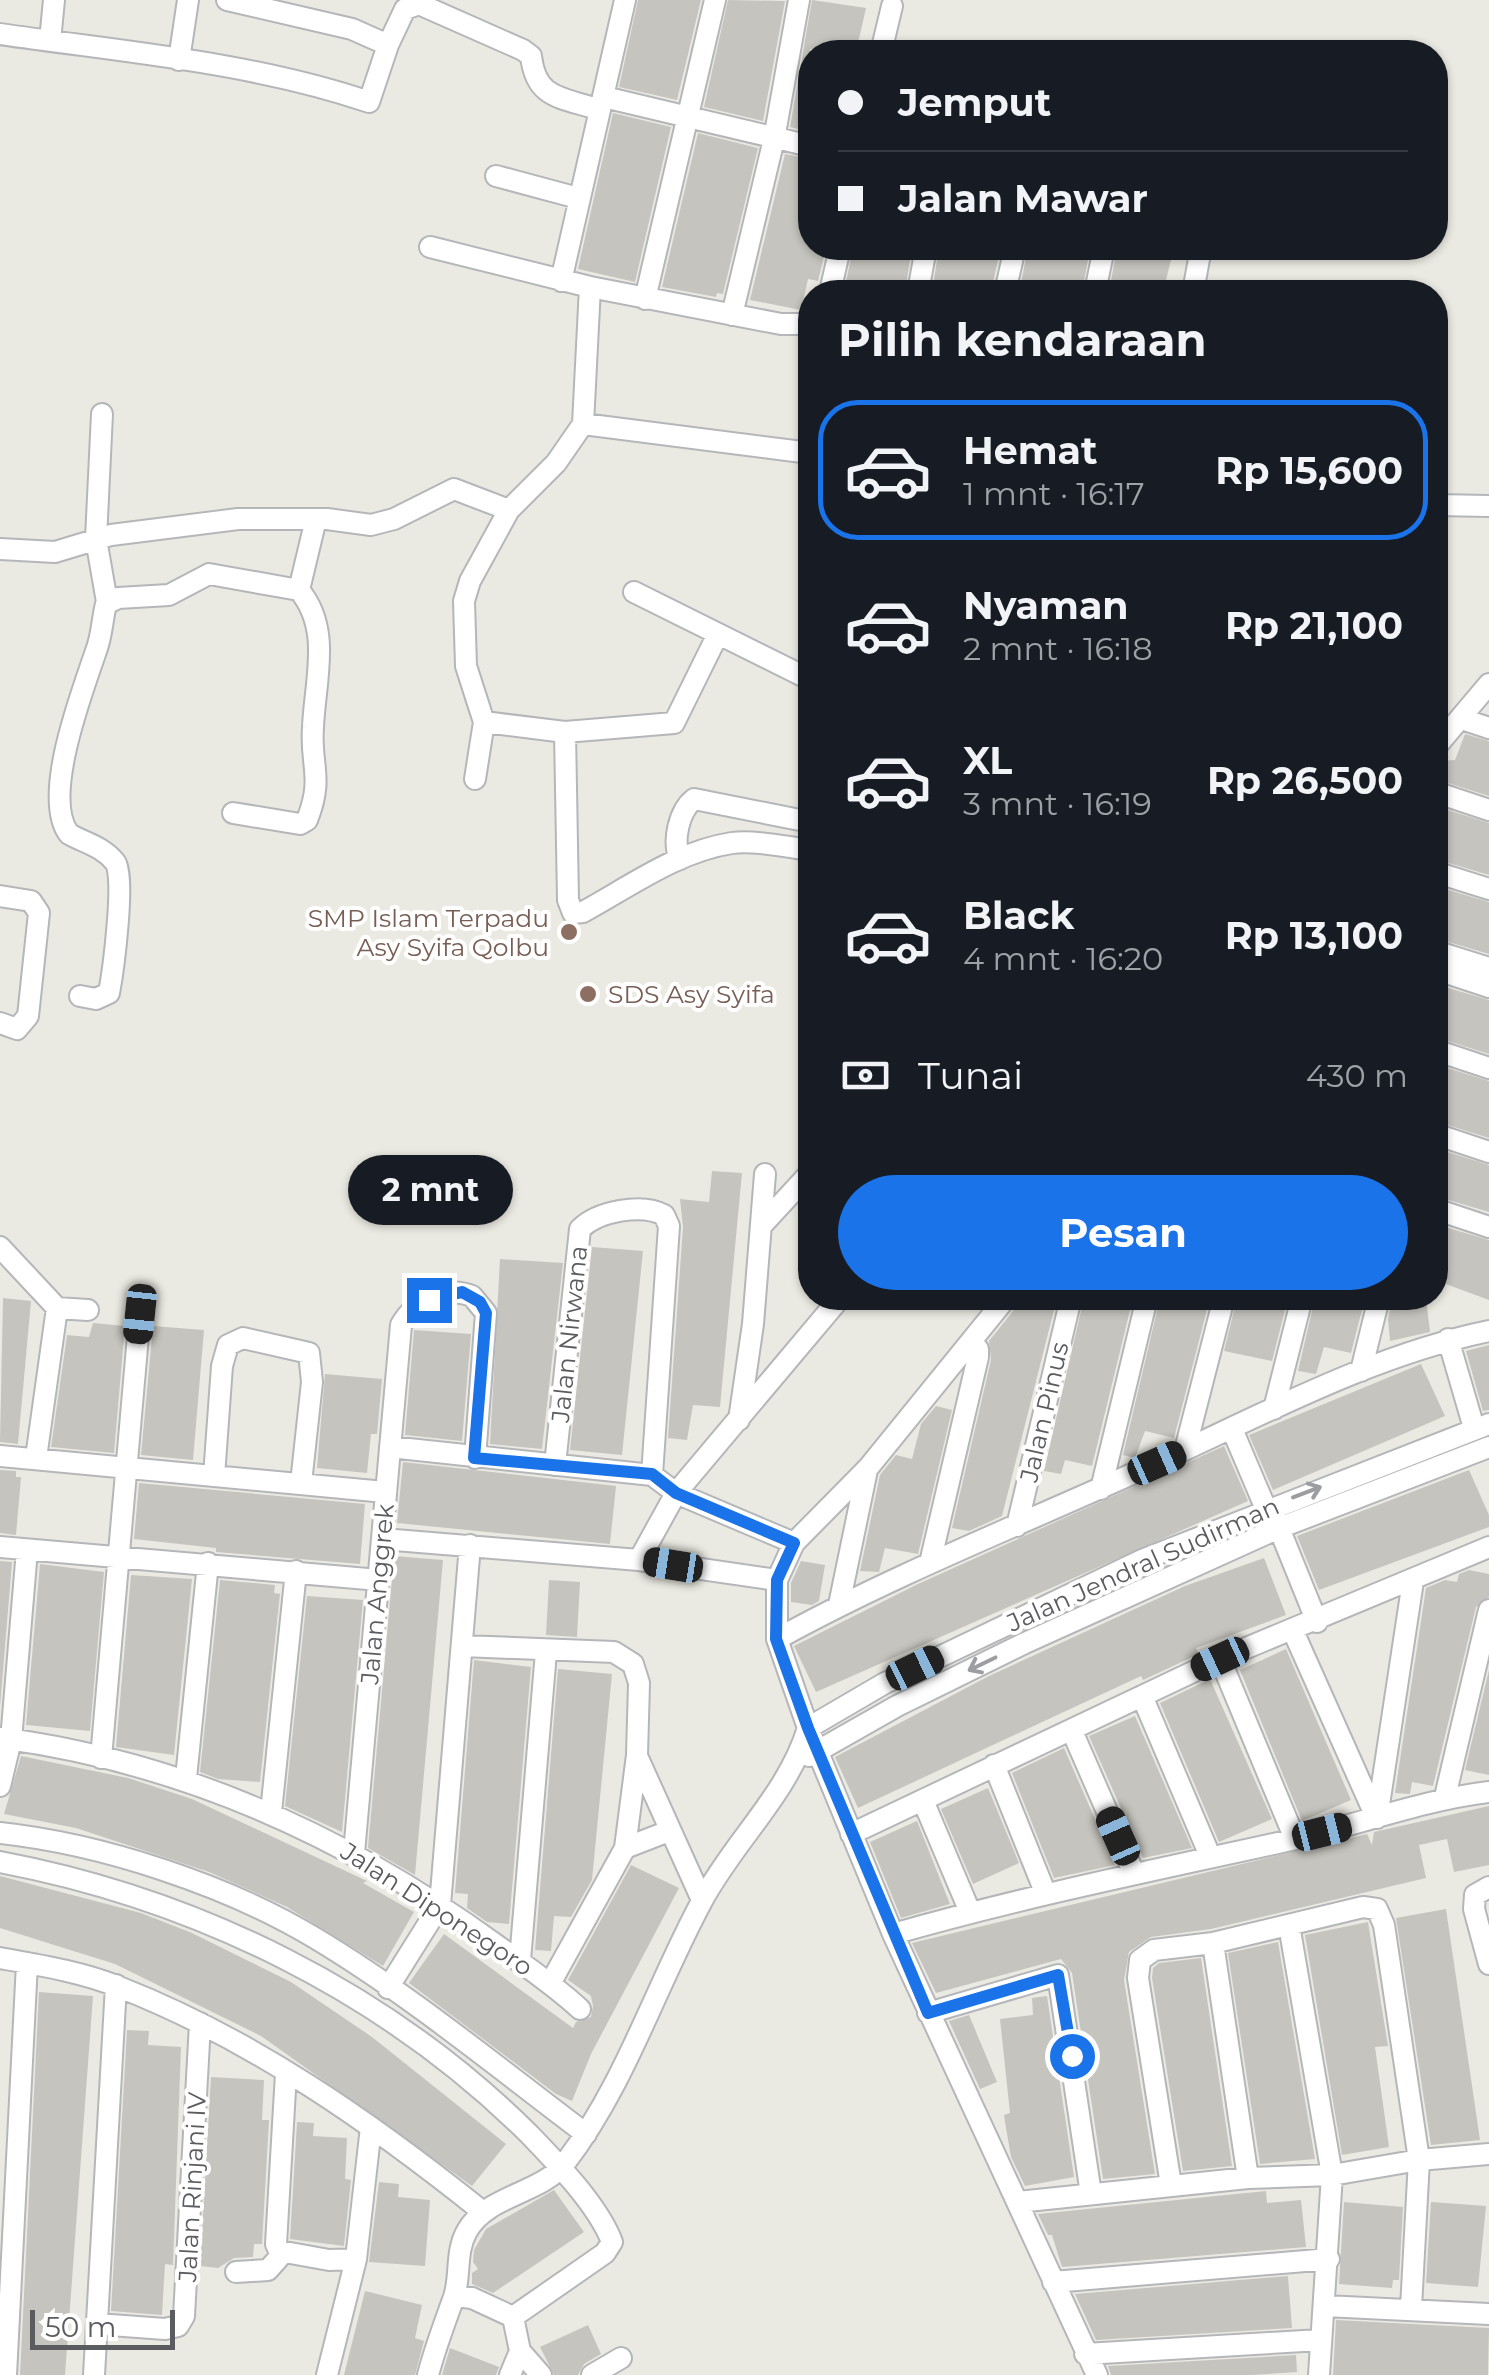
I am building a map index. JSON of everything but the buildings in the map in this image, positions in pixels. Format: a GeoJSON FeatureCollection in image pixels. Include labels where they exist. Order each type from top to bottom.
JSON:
{"type":"FeatureCollection","features":[{"type":"Feature","properties":{"kind":"street"},"geometry":{"type":"LineString","coordinates":[[50,41],[54,0]]}},
{"type":"Feature","properties":{"kind":"street"},"geometry":{"type":"LineString","coordinates":[[179,60],[188,0]]}},
{"type":"Feature","properties":{"kind":"street"},"geometry":{"type":"LineString","coordinates":[[227,0],[352,29],[388,45]]}},
{"type":"Feature","properties":{"kind":"street"},"geometry":{"type":"LineString","coordinates":[[561,281],[625,0]]}},
{"type":"Feature","properties":{"kind":"street"},"geometry":{"type":"LineString","coordinates":[[645,298],[715,0]]}},
{"type":"Feature","properties":{"kind":"street"},"geometry":{"type":"LineString","coordinates":[[732,316],[774,139],[799,0]]}},
{"type":"Feature","properties":{"kind":"street"},"geometry":{"type":"LineString","coordinates":[[0,34],[295,81],[369,102],[405,9],[419,4],[523,50],[531,56],[540,88],[602,103],[689,116],[798,144]]}},
{"type":"Feature","properties":{"kind":"street"},"geometry":{"type":"LineString","coordinates":[[884,40],[892,6]]}},
{"type":"Feature","properties":{"kind":"street"},"geometry":{"type":"LineString","coordinates":[[496,176],[578,198]]}},
{"type":"Feature","properties":{"kind":"street"},"geometry":{"type":"LineString","coordinates":[[430,247],[590,288],[732,316],[798,323]]}},
{"type":"Feature","properties":{"kind":"street"},"geometry":{"type":"LineString","coordinates":[[475,780],[484,722],[466,666],[464,602],[470,581],[509,510],[556,463],[583,424],[590,288]]}},
{"type":"Feature","properties":{"kind":"street"},"geometry":{"type":"LineString","coordinates":[[80,996],[100,998],[108,993],[120,873],[98,847],[64,830],[64,760],[75,702],[96,653],[107,602],[96,539],[102,414]]}},
{"type":"Feature","properties":{"kind":"street"},"geometry":{"type":"LineString","coordinates":[[583,424],[798,451]]}},
{"type":"Feature","properties":{"kind":"street"},"geometry":{"type":"LineString","coordinates":[[0,548],[55,552],[96,539],[208,521],[383,524],[454,489],[509,510]]}},
{"type":"Feature","properties":{"kind":"street"},"geometry":{"type":"LineString","coordinates":[[1448,511],[1489,506]]}},
{"type":"Feature","properties":{"kind":"street"},"geometry":{"type":"LineString","coordinates":[[298,590],[316,520]]}},
{"type":"Feature","properties":{"kind":"street"},"geometry":{"type":"LineString","coordinates":[[107,602],[169,595],[209,574],[298,590],[312,607],[318,632],[312,729],[318,772],[312,808],[307,820],[300,824],[233,813]]}},
{"type":"Feature","properties":{"kind":"street"},"geometry":{"type":"LineString","coordinates":[[634,592],[798,673]]}},
{"type":"Feature","properties":{"kind":"street"},"geometry":{"type":"LineString","coordinates":[[484,722],[565,732],[674,723],[717,636]]}},
{"type":"Feature","properties":{"kind":"street"},"geometry":{"type":"LineString","coordinates":[[1448,734],[1489,684]]}},
{"type":"Feature","properties":{"kind":"street"},"geometry":{"type":"LineString","coordinates":[[1462,719],[1489,728]]}},
{"type":"Feature","properties":{"kind":"street"},"geometry":{"type":"LineString","coordinates":[[565,732],[568,900],[573,913],[583,912],[680,859],[737,842],[798,849]]}},
{"type":"Feature","properties":{"kind":"street"},"geometry":{"type":"LineString","coordinates":[[1448,796],[1489,810]]}},
{"type":"Feature","properties":{"kind":"street"},"geometry":{"type":"LineString","coordinates":[[680,859],[675,841],[685,808],[694,799],[798,819]]}},
{"type":"Feature","properties":{"kind":"street"},"geometry":{"type":"LineString","coordinates":[[1448,876],[1489,889]]}},
{"type":"Feature","properties":{"kind":"street"},"geometry":{"type":"LineString","coordinates":[[0,896],[31,900],[40,913],[28,1016],[17,1029],[0,1023]]}},
{"type":"Feature","properties":{"kind":"street"},"geometry":{"type":"LineString","coordinates":[[1448,955],[1489,968]]}},
{"type":"Feature","properties":{"kind":"street"},"geometry":{"type":"LineString","coordinates":[[1448,974],[1489,986]]}},
{"type":"Feature","properties":{"kind":"street"},"geometry":{"type":"LineString","coordinates":[[1448,1054],[1489,1068]]}},
{"type":"Feature","properties":{"kind":"street"},"geometry":{"type":"LineString","coordinates":[[1448,1138],[1489,1152]]}},
{"type":"Feature","properties":{"kind":"street"},"geometry":{"type":"LineString","coordinates":[[738,1422],[765,1174]]}},
{"type":"Feature","properties":{"kind":"street"},"geometry":{"type":"LineString","coordinates":[[762,1225],[798,1186]]}},
{"type":"Feature","properties":{"kind":"street","name":"Jalan Nirwana"},"geometry":{"type":"LineString","coordinates":[[555,1465],[577,1240],[585,1224],[602,1215],[660,1212],[669,1226],[652,1474]]}},
{"type":"Feature","properties":{"kind":"street"},"geometry":{"type":"LineString","coordinates":[[1448,1213],[1489,1227]]}},
{"type":"Feature","properties":{"kind":"street"},"geometry":{"type":"LineString","coordinates":[[0,1247],[57,1308],[88,1310]]}},
{"type":"Feature","properties":{"kind":"street","name":"Jalan Anggrek"},"geometry":{"type":"LineString","coordinates":[[354,1853],[400,1335],[406,1317],[440,1294],[462,1292],[480,1302],[487,1322],[474,1458]]}},
{"type":"Feature","properties":{"kind":"street"},"geometry":{"type":"LineString","coordinates":[[36,1458],[57,1308]]}},
{"type":"Feature","properties":{"kind":"street"},"geometry":{"type":"LineString","coordinates":[[639,1560],[676,1493],[830,1310]]}},
{"type":"Feature","properties":{"kind":"street"},"geometry":{"type":"LineString","coordinates":[[997,1310],[868,1468],[794,1543],[777,1580],[776,1639],[808,1728],[893,1934],[1097,2375]]}},
{"type":"Feature","properties":{"kind":"street","name":"Jalan Pinus"},"geometry":{"type":"LineString","coordinates":[[1017,1526],[1069,1310]]}},
{"type":"Feature","properties":{"kind":"street"},"geometry":{"type":"LineString","coordinates":[[1100,1489],[1144,1310]]}},
{"type":"Feature","properties":{"kind":"street"},"geometry":{"type":"LineString","coordinates":[[1185,1450],[1221,1310]]}},
{"type":"Feature","properties":{"kind":"street"},"geometry":{"type":"LineString","coordinates":[[1274,1410],[1299,1310]]}},
{"type":"Feature","properties":{"kind":"street"},"geometry":{"type":"LineString","coordinates":[[1361,1371],[1376,1310]]}},
{"type":"Feature","properties":{"kind":"street"},"geometry":{"type":"LineString","coordinates":[[101,1758],[140,1314]]}},
{"type":"Feature","properties":{"kind":"street"},"geometry":{"type":"LineString","coordinates":[[776,1639],[930,1563],[1361,1371],[1448,1339],[1489,1330]]}},
{"type":"Feature","properties":{"kind":"street"},"geometry":{"type":"LineString","coordinates":[[214,1476],[222,1366],[232,1341],[243,1338],[302,1348],[309,1354],[312,1382],[301,1483]]}},
{"type":"Feature","properties":{"kind":"street"},"geometry":{"type":"LineString","coordinates":[[1448,1339],[1482,1426]]}},
{"type":"Feature","properties":{"kind":"street"},"geometry":{"type":"LineString","coordinates":[[930,1563],[978,1357],[978,1348],[972,1343]]}},
{"type":"Feature","properties":{"kind":"street","name":"Jalan Jendral Sudirman"},"geometry":{"type":"LineString","coordinates":[[808,1728],[884,1684],[1142,1560],[1482,1426]]}},
{"type":"Feature","properties":{"kind":"street"},"geometry":{"type":"LineString","coordinates":[[1232,1429],[1279,1528],[1317,1622]]}},
{"type":"Feature","properties":{"kind":"street"},"geometry":{"type":"LineString","coordinates":[[390,1447],[652,1474],[676,1493],[794,1543]]}},
{"type":"Feature","properties":{"kind":"street","name":"Jalan Jendral Sudirman"},"geometry":{"type":"LineString","coordinates":[[798,1762],[896,1706],[1279,1528],[1489,1447]]}},
{"type":"Feature","properties":{"kind":"street"},"geometry":{"type":"LineString","coordinates":[[0,1456],[385,1492]]}},
{"type":"Feature","properties":{"kind":"street"},"geometry":{"type":"LineString","coordinates":[[839,1605],[868,1468]]}},
{"type":"Feature","properties":{"kind":"street"},"geometry":{"type":"LineString","coordinates":[[383,1539],[639,1560],[777,1580]]}},
{"type":"Feature","properties":{"kind":"street"},"geometry":{"type":"LineString","coordinates":[[0,1546],[379,1580]]}},
{"type":"Feature","properties":{"kind":"street"},"geometry":{"type":"LineString","coordinates":[[388,1988],[440,1904],[470,1546]]}},
{"type":"Feature","properties":{"kind":"street"},"geometry":{"type":"LineString","coordinates":[[852,1834],[1220,1659],[1294,1632],[1489,1547]]}},
{"type":"Feature","properties":{"kind":"street"},"geometry":{"type":"LineString","coordinates":[[0,1786],[27,1550]]}},
{"type":"Feature","properties":{"kind":"street"},"geometry":{"type":"LineString","coordinates":[[1142,1560],[1154,1586]]}},
{"type":"Feature","properties":{"kind":"street"},"geometry":{"type":"LineString","coordinates":[[186,1778],[208,1564]]}},
{"type":"Feature","properties":{"kind":"street"},"geometry":{"type":"LineString","coordinates":[[271,1812],[296,1571]]}},
{"type":"Feature","properties":{"kind":"street"},"geometry":{"type":"LineString","coordinates":[[1377,1818],[1413,1580]]}},
{"type":"Feature","properties":{"kind":"street"},"geometry":{"type":"LineString","coordinates":[[1445,1798],[1489,1610]]}},
{"type":"Feature","properties":{"kind":"street"},"geometry":{"type":"LineString","coordinates":[[1294,1632],[1377,1818]]}},
{"type":"Feature","properties":{"kind":"street"},"geometry":{"type":"LineString","coordinates":[[463,1646],[614,1652],[626,1656],[640,1683],[637,1756],[625,1848],[551,1982]]}},
{"type":"Feature","properties":{"kind":"street"},"geometry":{"type":"LineString","coordinates":[[520,1960],[546,1652]]}},
{"type":"Feature","properties":{"kind":"street"},"geometry":{"type":"LineString","coordinates":[[1220,1659],[1296,1839]]}},
{"type":"Feature","properties":{"kind":"street"},"geometry":{"type":"LineString","coordinates":[[1142,1696],[1210,1856]]}},
{"type":"Feature","properties":{"kind":"street"},"geometry":{"type":"LineString","coordinates":[[428,2375],[455,2296],[461,2243],[469,2226],[483,2212],[562,2168],[586,2134],[641,2033],[702,1900],[798,1762],[808,1728]]}},
{"type":"Feature","properties":{"kind":"street"},"geometry":{"type":"LineString","coordinates":[[1072,1731],[1133,1871]]}},
{"type":"Feature","properties":{"kind":"street","name":"Jalan Diponegoro"},"geometry":{"type":"LineString","coordinates":[[6,1739],[186,1778],[271,1812],[354,1853],[440,1904],[551,1982],[580,2009]]}},
{"type":"Feature","properties":{"kind":"street"},"geometry":{"type":"LineString","coordinates":[[637,1756],[702,1900]]}},
{"type":"Feature","properties":{"kind":"street"},"geometry":{"type":"LineString","coordinates":[[994,1764],[1045,1892]]}},
{"type":"Feature","properties":{"kind":"street"},"geometry":{"type":"LineString","coordinates":[[893,1934],[1133,1871],[1296,1839],[1445,1798],[1489,1792]]}},
{"type":"Feature","properties":{"kind":"street"},"geometry":{"type":"LineString","coordinates":[[924,1803],[970,1912]]}},
{"type":"Feature","properties":{"kind":"street"},"geometry":{"type":"LineString","coordinates":[[625,1848],[669,1831]]}},
{"type":"Feature","properties":{"kind":"street"},"geometry":{"type":"LineString","coordinates":[[0,1833],[78,1845],[226,1896],[314,1937],[586,2134]]}},
{"type":"Feature","properties":{"kind":"street"},"geometry":{"type":"LineString","coordinates":[[0,1862],[144,1897],[271,1951],[437,2055],[562,2168],[609,2234],[611,2247],[513,2317]]}},
{"type":"Feature","properties":{"kind":"street"},"geometry":{"type":"LineString","coordinates":[[1489,1887],[1475,1896],[1474,1909],[1489,1964]]}},
{"type":"Feature","properties":{"kind":"street"},"geometry":{"type":"LineString","coordinates":[[1172,2185],[1138,1965],[1154,1950],[1213,1944],[1363,1907],[1377,1909],[1419,2160],[1411,2308]]}},
{"type":"Feature","properties":{"kind":"street"},"geometry":{"type":"LineString","coordinates":[[1289,1926],[1332,2175],[1320,2375]]}},
{"type":"Feature","properties":{"kind":"street"},"geometry":{"type":"LineString","coordinates":[[1213,1944],[1248,2178]]}},
{"type":"Feature","properties":{"kind":"street"},"geometry":{"type":"LineString","coordinates":[[0,1958],[116,1985],[200,2023],[371,2127],[483,2212]]}},
{"type":"Feature","properties":{"kind":"street"},"geometry":{"type":"LineString","coordinates":[[6,2375],[5,2317],[27,1963]]}},
{"type":"Feature","properties":{"kind":"street"},"geometry":{"type":"LineString","coordinates":[[928,2013],[1058,1975],[1091,2194]]}},
{"type":"Feature","properties":{"kind":"street"},"geometry":{"type":"LineString","coordinates":[[94,2375],[116,1985]]}},
{"type":"Feature","properties":{"kind":"street","name":"Jalan Rinjani IV"},"geometry":{"type":"LineString","coordinates":[[97,2324],[165,2329],[178,2326],[184,2316],[200,2023]]}},
{"type":"Feature","properties":{"kind":"street"},"geometry":{"type":"LineString","coordinates":[[283,2253],[275,2234],[286,2073]]}},
{"type":"Feature","properties":{"kind":"street"},"geometry":{"type":"LineString","coordinates":[[327,2375],[356,2258],[371,2127]]}},
{"type":"Feature","properties":{"kind":"street"},"geometry":{"type":"LineString","coordinates":[[1018,2202],[1248,2178],[1332,2175],[1419,2160],[1489,2154]]}},
{"type":"Feature","properties":{"kind":"street"},"geometry":{"type":"LineString","coordinates":[[283,2253],[356,2258]]}},
{"type":"Feature","properties":{"kind":"street"},"geometry":{"type":"LineString","coordinates":[[236,2272],[268,2270],[283,2253]]}},
{"type":"Feature","properties":{"kind":"street"},"geometry":{"type":"LineString","coordinates":[[1053,2282],[1329,2259]]}},
{"type":"Feature","properties":{"kind":"street"},"geometry":{"type":"LineString","coordinates":[[340,2375],[362,2291]]}},
{"type":"Feature","properties":{"kind":"street"},"geometry":{"type":"LineString","coordinates":[[455,2296],[513,2317]]}},
{"type":"Feature","properties":{"kind":"street"},"geometry":{"type":"LineString","coordinates":[[1326,2306],[1489,2314]]}},
{"type":"Feature","properties":{"kind":"street"},"geometry":{"type":"LineString","coordinates":[[513,2317],[520,2351],[541,2375]]}},
{"type":"Feature","properties":{"kind":"street"},"geometry":{"type":"LineString","coordinates":[[1085,2354],[1320,2340]]}},
{"type":"Feature","properties":{"kind":"street"},"geometry":{"type":"LineString","coordinates":[[510,2375],[520,2351]]}},
{"type":"Feature","properties":{"kind":"street"},"geometry":{"type":"LineString","coordinates":[[592,2375],[621,2358]]}},
{"type":"Feature","properties":{"kind":"place","name":"SMP Islam Terpadu Asy Syifa Qolbu"},"geometry":{"type":"Point","coordinates":[569,932]}},
{"type":"Feature","properties":{"kind":"place","name":"SDS Asy Syifa"},"geometry":{"type":"Point","coordinates":[588,994]}},
{"type":"Feature","properties":{"kind":"route"},"geometry":{"type":"LineString","coordinates":[[429,1300],[440,1294],[462,1292],[480,1302],[486,1313],[474,1458],[652,1474],[676,1493],[794,1543],[777,1580],[776,1639],[808,1728],[928,2013],[1033,1979],[1058,1975],[1072,2056]]}}]}
